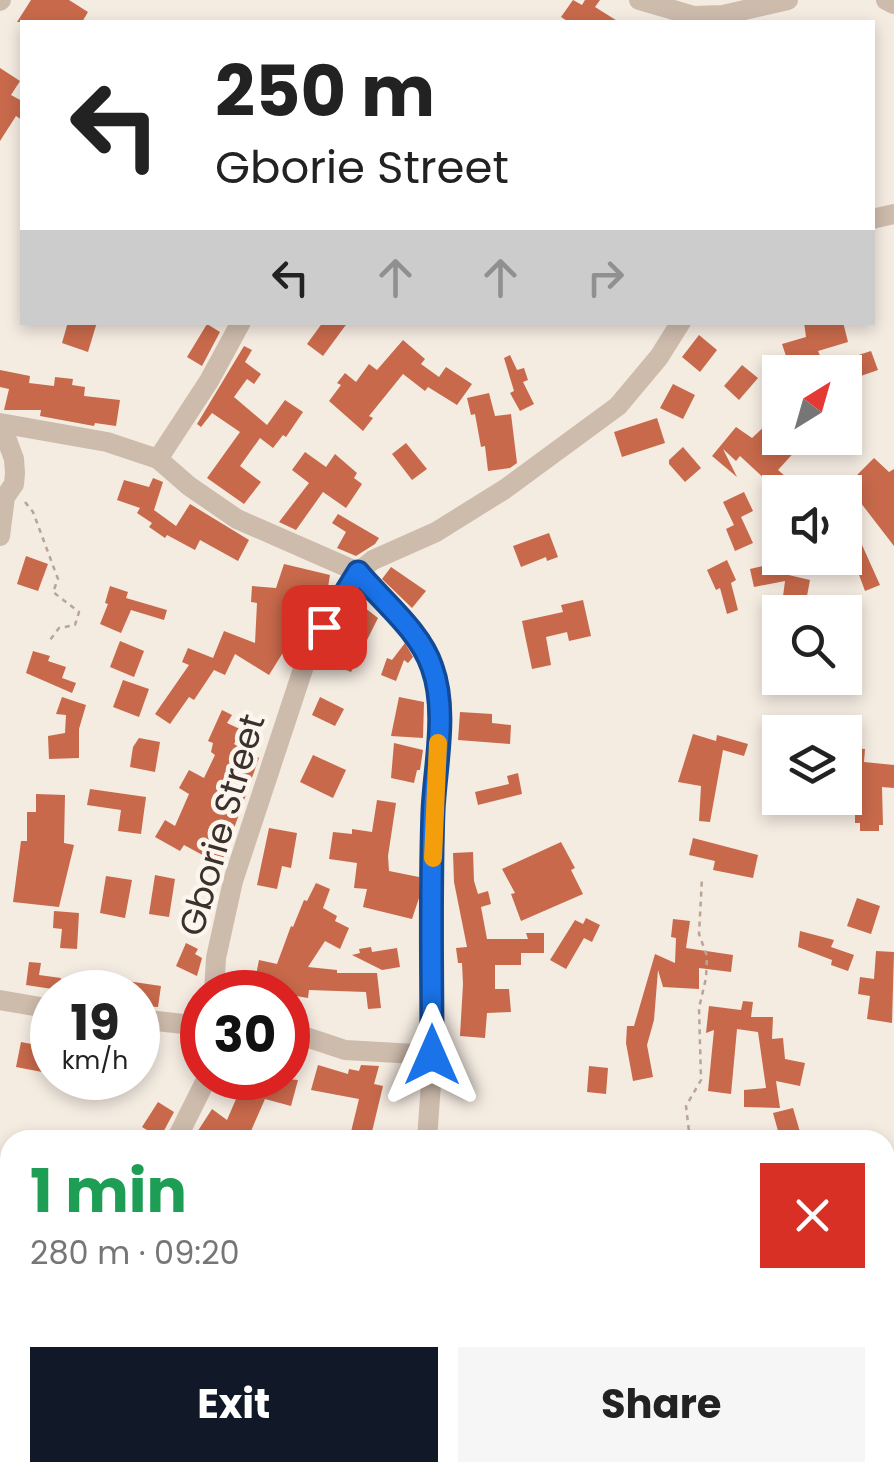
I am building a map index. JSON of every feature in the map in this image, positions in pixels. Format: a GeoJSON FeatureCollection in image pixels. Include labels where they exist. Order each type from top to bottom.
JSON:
{"type":"FeatureCollection","features":[{"type":"Feature","properties":{"kind":"street"},"geometry":{"type":"LineString","coordinates":[[640,0],[694,16],[788,0]]}},
{"type":"Feature","properties":{"kind":"street"},"geometry":{"type":"LineString","coordinates":[[886,0],[894,4]]}},
{"type":"Feature","properties":{"kind":"street"},"geometry":{"type":"LineString","coordinates":[[158,459],[209,381],[239,325]]}},
{"type":"Feature","properties":{"kind":"street"},"geometry":{"type":"LineString","coordinates":[[358,572],[373,560],[436,532],[505,489],[618,406],[659,357],[679,325]]}},
{"type":"Feature","properties":{"kind":"street"},"geometry":{"type":"LineString","coordinates":[[0,424],[107,442],[158,459],[188,486],[237,519],[358,572],[417,635],[433,668],[438,692],[428,1130]]}},
{"type":"Feature","properties":{"kind":"street"},"geometry":{"type":"LineString","coordinates":[[0,424],[14,459],[14,484],[5,497],[0,536]]}},
{"type":"Feature","properties":{"kind":"street","name":"Gborie Street"},"geometry":{"type":"LineString","coordinates":[[215,970],[233,881],[308,654],[358,572]]}},
{"type":"Feature","properties":{"kind":"street"},"geometry":{"type":"LineString","coordinates":[[0,1000],[30,1005]]}},
{"type":"Feature","properties":{"kind":"street"},"geometry":{"type":"LineString","coordinates":[[310,1038],[345,1050],[432,1055]]}},
{"type":"Feature","properties":{"kind":"street"},"geometry":{"type":"LineString","coordinates":[[181,1130],[196,1100]]}},
{"type":"Feature","properties":{"kind":"path"},"geometry":{"type":"LineString","coordinates":[[14,484],[33,512],[44,538],[58,579],[54,592],[79,612],[75,625],[58,628],[50,640]]}},
{"type":"Feature","properties":{"kind":"path"},"geometry":{"type":"LineString","coordinates":[[689,1130],[686,1106],[701,1080],[699,1008],[707,956],[700,934],[702,878]]}},
{"type":"Feature","properties":{"kind":"building"},"geometry":{"type":"Polygon","coordinates":[[[31,0],[69,0],[88,12],[83,20],[17,22],[31,0]]]}},
{"type":"Feature","properties":{"kind":"building"},"geometry":{"type":"Polygon","coordinates":[[[573,0],[582,5],[585,0],[600,0],[595,7],[616,20],[566,20],[561,17],[573,0]]]}},
{"type":"Feature","properties":{"kind":"building"},"geometry":{"type":"Polygon","coordinates":[[[0,68],[20,81],[11,95],[20,100],[20,119],[16,116],[0,141],[0,68]]]}},
{"type":"Feature","properties":{"kind":"building"},"geometry":{"type":"Polygon","coordinates":[[[67,325],[96,325],[88,352],[62,343],[67,325]]]}},
{"type":"Feature","properties":{"kind":"building"},"geometry":{"type":"Polygon","coordinates":[[[206,325],[220,332],[202,366],[187,357],[206,325]]]}},
{"type":"Feature","properties":{"kind":"building"},"geometry":{"type":"Polygon","coordinates":[[[321,325],[346,325],[323,356],[307,344],[321,325]]]}},
{"type":"Feature","properties":{"kind":"building"},"geometry":{"type":"Polygon","coordinates":[[[804,325],[844,325],[848,342],[818,351],[820,355],[786,355],[782,344],[806,337],[804,325]]]}},
{"type":"Feature","properties":{"kind":"building"},"geometry":{"type":"Polygon","coordinates":[[[699,335],[717,350],[700,372],[682,357],[699,335]]]}},
{"type":"Feature","properties":{"kind":"building"},"geometry":{"type":"Polygon","coordinates":[[[403,340],[425,359],[421,364],[439,377],[446,367],[472,384],[457,405],[428,387],[425,391],[403,374],[369,416],[373,418],[363,431],[329,401],[345,373],[356,382],[369,364],[377,370],[403,340]]]}},
{"type":"Feature","properties":{"kind":"building"},"geometry":{"type":"Polygon","coordinates":[[[244,346],[252,350],[245,362],[261,374],[254,384],[247,379],[234,397],[267,425],[285,400],[303,412],[273,448],[260,438],[240,466],[261,482],[244,504],[207,478],[240,432],[212,413],[201,427],[197,424],[244,346]]]}},
{"type":"Feature","properties":{"kind":"building"},"geometry":{"type":"Polygon","coordinates":[[[871,351],[878,370],[862,376],[862,355],[858,355],[871,351]]]}},
{"type":"Feature","properties":{"kind":"building"},"geometry":{"type":"Polygon","coordinates":[[[510,355],[517,370],[524,368],[528,380],[523,382],[534,404],[520,411],[510,393],[514,391],[504,358],[510,355]]]}},
{"type":"Feature","properties":{"kind":"building"},"geometry":{"type":"Polygon","coordinates":[[[742,365],[758,378],[739,400],[724,386],[742,365]]]}},
{"type":"Feature","properties":{"kind":"building"},"geometry":{"type":"Polygon","coordinates":[[[0,370],[30,376],[29,383],[54,386],[55,377],[73,379],[72,385],[85,387],[84,396],[120,400],[116,426],[40,416],[41,410],[4,410],[9,389],[0,387],[0,370]]]}},
{"type":"Feature","properties":{"kind":"building"},"geometry":{"type":"Polygon","coordinates":[[[673,384],[695,395],[683,419],[660,408],[673,384]]]}},
{"type":"Feature","properties":{"kind":"building"},"geometry":{"type":"Polygon","coordinates":[[[489,393],[495,416],[511,414],[517,463],[488,471],[485,446],[481,447],[475,414],[471,415],[467,398],[489,393]]]}},
{"type":"Feature","properties":{"kind":"building"},"geometry":{"type":"Polygon","coordinates":[[[657,418],[665,443],[622,457],[614,432],[657,418]]]}},
{"type":"Feature","properties":{"kind":"building"},"geometry":{"type":"Polygon","coordinates":[[[736,427],[752,438],[762,429],[762,455],[792,455],[778,470],[784,475],[762,476],[740,456],[736,461],[723,449],[737,477],[712,456],[736,427]]]}},
{"type":"Feature","properties":{"kind":"building"},"geometry":{"type":"Polygon","coordinates":[[[406,443],[427,469],[412,480],[392,454],[406,443]]]}},
{"type":"Feature","properties":{"kind":"building"},"geometry":{"type":"Polygon","coordinates":[[[683,447],[701,468],[685,482],[669,464],[683,447]]]}},
{"type":"Feature","properties":{"kind":"building"},"geometry":{"type":"Polygon","coordinates":[[[305,452],[326,467],[335,454],[357,473],[354,478],[362,484],[346,508],[323,492],[296,530],[279,522],[309,483],[292,470],[305,452]]]}},
{"type":"Feature","properties":{"kind":"building"},"geometry":{"type":"Polygon","coordinates":[[[874,458],[889,472],[894,469],[894,546],[862,504],[862,475],[857,475],[874,458]]]}},
{"type":"Feature","properties":{"kind":"building"},"geometry":{"type":"Polygon","coordinates":[[[153,478],[163,482],[154,510],[176,526],[190,504],[249,540],[238,561],[200,540],[195,550],[167,535],[165,538],[137,513],[140,508],[117,500],[124,480],[149,487],[153,478]]]}},
{"type":"Feature","properties":{"kind":"building"},"geometry":{"type":"Polygon","coordinates":[[[744,492],[753,511],[741,517],[753,543],[735,551],[726,529],[734,525],[723,502],[744,492]]]}},
{"type":"Feature","properties":{"kind":"building"},"geometry":{"type":"Polygon","coordinates":[[[338,514],[379,538],[375,544],[356,556],[337,548],[346,532],[332,523],[338,514]]]}},
{"type":"Feature","properties":{"kind":"building"},"geometry":{"type":"Polygon","coordinates":[[[549,533],[558,557],[547,561],[546,557],[521,567],[513,546],[549,533]]]}},
{"type":"Feature","properties":{"kind":"building"},"geometry":{"type":"Polygon","coordinates":[[[862,545],[880,585],[865,591],[859,575],[862,545]]]}},
{"type":"Feature","properties":{"kind":"building"},"geometry":{"type":"Polygon","coordinates":[[[26,556],[48,564],[38,591],[17,584],[26,556]]]}},
{"type":"Feature","properties":{"kind":"building"},"geometry":{"type":"Polygon","coordinates":[[[727,560],[736,580],[731,583],[738,610],[727,614],[720,588],[716,590],[707,570],[727,560]]]}},
{"type":"Feature","properties":{"kind":"building"},"geometry":{"type":"Polygon","coordinates":[[[284,564],[330,575],[326,599],[315,616],[286,611],[284,651],[269,675],[235,654],[225,675],[214,670],[194,700],[189,697],[170,724],[155,714],[189,665],[182,662],[188,648],[213,658],[224,631],[255,643],[257,603],[251,602],[252,586],[276,588],[284,564]]]}},
{"type":"Feature","properties":{"kind":"building"},"geometry":{"type":"Polygon","coordinates":[[[762,566],[762,575],[810,580],[807,595],[783,595],[785,581],[754,587],[750,569],[762,566]]]}},
{"type":"Feature","properties":{"kind":"building"},"geometry":{"type":"Polygon","coordinates":[[[391,567],[426,591],[412,608],[382,579],[391,567]]]}},
{"type":"Feature","properties":{"kind":"building"},"geometry":{"type":"Polygon","coordinates":[[[110,586],[128,592],[126,598],[167,610],[164,620],[131,610],[121,633],[100,624],[110,586]]]}},
{"type":"Feature","properties":{"kind":"building"},"geometry":{"type":"Polygon","coordinates":[[[583,600],[591,636],[569,641],[567,632],[546,637],[551,665],[532,669],[522,621],[563,612],[561,605],[583,600]]]}},
{"type":"Feature","properties":{"kind":"building"},"geometry":{"type":"Polygon","coordinates":[[[360,604],[378,618],[351,672],[332,664],[360,604]]]}},
{"type":"Feature","properties":{"kind":"building"},"geometry":{"type":"Polygon","coordinates":[[[120,641],[144,651],[134,677],[110,667],[120,641]]]}},
{"type":"Feature","properties":{"kind":"building"},"geometry":{"type":"Polygon","coordinates":[[[405,643],[413,657],[408,663],[404,660],[396,681],[381,675],[387,658],[392,660],[405,643]]]}},
{"type":"Feature","properties":{"kind":"building"},"geometry":{"type":"Polygon","coordinates":[[[33,651],[66,667],[62,678],[76,683],[72,693],[26,673],[33,651]]]}},
{"type":"Feature","properties":{"kind":"building"},"geometry":{"type":"Polygon","coordinates":[[[123,680],[149,689],[139,717],[113,707],[123,680]]]}},
{"type":"Feature","properties":{"kind":"building"},"geometry":{"type":"Polygon","coordinates":[[[62,697],[86,705],[79,729],[79,758],[49,759],[48,736],[65,733],[66,715],[56,714],[62,697]]]}},
{"type":"Feature","properties":{"kind":"building"},"geometry":{"type":"Polygon","coordinates":[[[320,697],[344,709],[335,726],[312,715],[320,697]]]}},
{"type":"Feature","properties":{"kind":"building"},"geometry":{"type":"Polygon","coordinates":[[[399,697],[424,702],[423,738],[391,736],[399,697]]]}},
{"type":"Feature","properties":{"kind":"building"},"geometry":{"type":"Polygon","coordinates":[[[222,710],[232,715],[227,723],[242,730],[234,744],[259,758],[221,865],[184,845],[180,851],[155,837],[165,820],[175,826],[189,794],[179,788],[189,770],[204,778],[215,755],[211,752],[213,743],[208,741],[222,710]]]}},
{"type":"Feature","properties":{"kind":"building"},"geometry":{"type":"Polygon","coordinates":[[[460,712],[492,714],[492,723],[511,725],[510,744],[458,740],[460,712]]]}},
{"type":"Feature","properties":{"kind":"building"},"geometry":{"type":"Polygon","coordinates":[[[693,734],[716,741],[717,735],[748,744],[744,756],[723,750],[710,822],[699,821],[701,786],[678,782],[693,734]]]}},
{"type":"Feature","properties":{"kind":"building"},"geometry":{"type":"Polygon","coordinates":[[[139,738],[160,742],[155,772],[130,767],[133,747],[139,738]]]}},
{"type":"Feature","properties":{"kind":"building"},"geometry":{"type":"Polygon","coordinates":[[[394,743],[423,750],[414,783],[391,778],[394,743]]]}},
{"type":"Feature","properties":{"kind":"building"},"geometry":{"type":"Polygon","coordinates":[[[862,749],[865,749],[864,762],[894,765],[894,788],[882,787],[883,825],[879,825],[879,831],[860,831],[860,823],[855,823],[855,815],[862,815],[862,749]]]}},
{"type":"Feature","properties":{"kind":"building"},"geometry":{"type":"Polygon","coordinates":[[[313,755],[346,770],[333,798],[300,782],[313,755]]]}},
{"type":"Feature","properties":{"kind":"building"},"geometry":{"type":"Polygon","coordinates":[[[518,773],[522,794],[478,805],[475,792],[509,784],[507,776],[518,773]]]}},
{"type":"Feature","properties":{"kind":"building"},"geometry":{"type":"Polygon","coordinates":[[[90,789],[146,797],[141,834],[118,831],[121,810],[87,805],[90,789]]]}},
{"type":"Feature","properties":{"kind":"building"},"geometry":{"type":"Polygon","coordinates":[[[36,794],[65,795],[64,843],[74,845],[59,907],[13,902],[21,841],[27,841],[27,812],[36,812],[36,794]]]}},
{"type":"Feature","properties":{"kind":"building"},"geometry":{"type":"Polygon","coordinates":[[[377,800],[396,803],[389,871],[419,877],[419,898],[412,919],[363,907],[367,889],[354,888],[357,863],[329,859],[333,832],[372,832],[377,800]]]}},
{"type":"Feature","properties":{"kind":"building"},"geometry":{"type":"Polygon","coordinates":[[[269,828],[297,833],[291,868],[282,866],[277,889],[257,885],[269,828]]]}},
{"type":"Feature","properties":{"kind":"building"},"geometry":{"type":"Polygon","coordinates":[[[693,838],[758,855],[753,878],[713,870],[715,861],[689,855],[693,838]]]}},
{"type":"Feature","properties":{"kind":"building"},"geometry":{"type":"Polygon","coordinates":[[[561,842],[583,894],[521,921],[511,894],[515,893],[502,869],[561,842]]]}},
{"type":"Feature","properties":{"kind":"building"},"geometry":{"type":"Polygon","coordinates":[[[473,852],[478,894],[488,891],[491,904],[481,907],[487,939],[528,939],[526,933],[544,933],[544,953],[521,953],[521,965],[495,965],[495,989],[509,989],[511,1012],[487,1013],[485,1038],[460,1036],[463,984],[462,963],[458,963],[456,948],[467,947],[454,882],[453,853],[473,852]]]}},
{"type":"Feature","properties":{"kind":"building"},"geometry":{"type":"Polygon","coordinates":[[[155,875],[175,879],[169,917],[149,914],[155,875]]]}},
{"type":"Feature","properties":{"kind":"building"},"geometry":{"type":"Polygon","coordinates":[[[106,876],[132,880],[125,918],[100,913],[106,876]]]}},
{"type":"Feature","properties":{"kind":"building"},"geometry":{"type":"Polygon","coordinates":[[[316,883],[330,889],[323,908],[349,928],[340,949],[325,941],[308,967],[337,973],[377,973],[381,1008],[368,1009],[366,992],[310,990],[310,970],[257,970],[259,960],[277,964],[291,926],[304,900],[307,901],[316,883]]]}},
{"type":"Feature","properties":{"kind":"building"},"geometry":{"type":"Polygon","coordinates":[[[857,898],[880,906],[871,934],[847,926],[857,898]]]}},
{"type":"Feature","properties":{"kind":"building"},"geometry":{"type":"Polygon","coordinates":[[[54,911],[79,913],[77,949],[60,948],[62,929],[53,928],[54,911]]]}},
{"type":"Feature","properties":{"kind":"building"},"geometry":{"type":"Polygon","coordinates":[[[586,918],[600,925],[592,942],[584,938],[566,969],[550,960],[575,920],[583,924],[586,918]]]}},
{"type":"Feature","properties":{"kind":"building"},"geometry":{"type":"Polygon","coordinates":[[[673,919],[690,921],[686,948],[733,955],[731,972],[699,968],[699,989],[663,987],[658,970],[654,1020],[647,1045],[653,1077],[633,1081],[627,1026],[634,1026],[655,954],[675,963],[673,919]]]}},
{"type":"Feature","properties":{"kind":"building"},"geometry":{"type":"Polygon","coordinates":[[[800,931],[834,940],[831,947],[854,955],[848,971],[798,947],[800,931]]]}},
{"type":"Feature","properties":{"kind":"building"},"geometry":{"type":"Polygon","coordinates":[[[186,943],[198,949],[195,954],[202,958],[199,970],[176,966],[186,943]]]}},
{"type":"Feature","properties":{"kind":"building"},"geometry":{"type":"Polygon","coordinates":[[[371,947],[372,952],[397,948],[400,967],[382,970],[352,955],[371,947]]]}},
{"type":"Feature","properties":{"kind":"building"},"geometry":{"type":"Polygon","coordinates":[[[876,951],[894,952],[892,1023],[867,1019],[870,996],[858,994],[860,977],[874,979],[876,951]]]}},
{"type":"Feature","properties":{"kind":"building"},"geometry":{"type":"Polygon","coordinates":[[[29,962],[41,963],[40,970],[30,970],[30,986],[26,985],[29,962]]]}},
{"type":"Feature","properties":{"kind":"building"},"geometry":{"type":"Polygon","coordinates":[[[743,1001],[753,1002],[751,1017],[773,1017],[772,1039],[783,1038],[785,1059],[805,1063],[800,1086],[776,1081],[780,1108],[744,1107],[744,1090],[766,1088],[758,1032],[737,1029],[731,1094],[708,1091],[714,1030],[706,1033],[709,1006],[741,1010],[743,1001]]]}},
{"type":"Feature","properties":{"kind":"building"},"geometry":{"type":"Polygon","coordinates":[[[21,1042],[30,1044],[30,1070],[16,1067],[21,1042]]]}},
{"type":"Feature","properties":{"kind":"building"},"geometry":{"type":"Polygon","coordinates":[[[318,1065],[348,1074],[349,1069],[359,1071],[361,1065],[379,1066],[374,1084],[383,1086],[372,1130],[351,1130],[359,1099],[311,1090],[318,1065]]]}},
{"type":"Feature","properties":{"kind":"building"},"geometry":{"type":"Polygon","coordinates":[[[589,1066],[608,1068],[606,1094],[587,1092],[589,1066]]]}},
{"type":"Feature","properties":{"kind":"building"},"geometry":{"type":"Polygon","coordinates":[[[236,1100],[265,1100],[251,1130],[198,1130],[212,1109],[227,1120],[236,1100]]]}},
{"type":"Feature","properties":{"kind":"building"},"geometry":{"type":"Polygon","coordinates":[[[269,1100],[293,1100],[291,1106],[269,1100]]]}},
{"type":"Feature","properties":{"kind":"building"},"geometry":{"type":"Polygon","coordinates":[[[158,1102],[174,1112],[164,1130],[142,1127],[158,1102]]]}},
{"type":"Feature","properties":{"kind":"building"},"geometry":{"type":"Polygon","coordinates":[[[793,1108],[799,1130],[778,1130],[773,1113],[793,1108]]]}},
{"type":"Feature","properties":{"kind":"slow traffic"},"geometry":{"type":"LineString","coordinates":[[433,858],[438,743]]}},
{"type":"Feature","properties":{"kind":"route"},"geometry":{"type":"LineString","coordinates":[[324,627],[358,572],[417,635],[433,668],[438,692],[438,744],[432,1055]]}}]}
